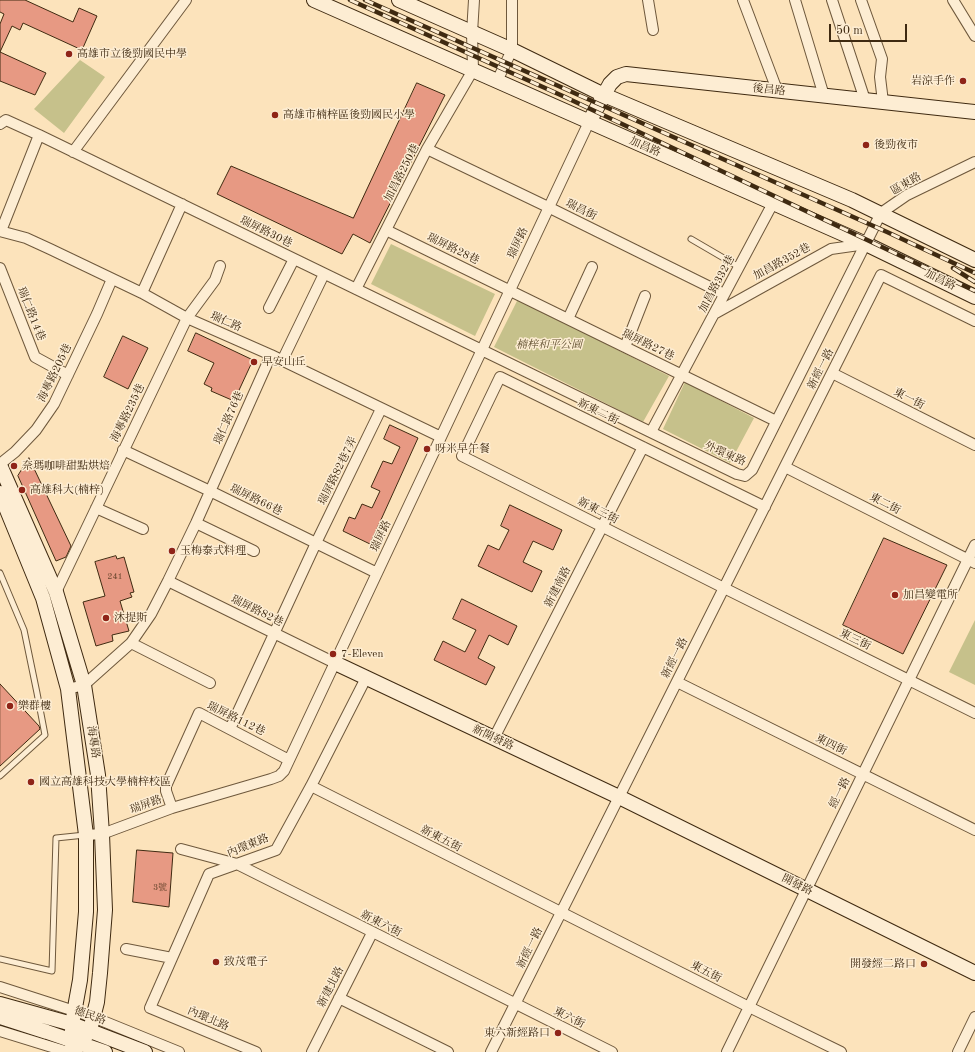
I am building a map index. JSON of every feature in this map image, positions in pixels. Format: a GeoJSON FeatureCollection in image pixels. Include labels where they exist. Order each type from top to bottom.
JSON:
{"type":"FeatureCollection","features":[{"type":"Feature","properties":{"kind":"street"},"geometry":{"type":"LineString","coordinates":[[73,152],[186,0]]}},
{"type":"Feature","properties":{"kind":"street","name":"加昌路"},"geometry":{"type":"LineString","coordinates":[[314,0],[866,244],[975,297]]}},
{"type":"Feature","properties":{"kind":"street"},"geometry":{"type":"LineString","coordinates":[[399,0],[512,50],[604,95],[881,213],[975,260]]}},
{"type":"Feature","properties":{"kind":"street"},"geometry":{"type":"LineString","coordinates":[[473,70],[472,33],[474,0]]}},
{"type":"Feature","properties":{"kind":"street"},"geometry":{"type":"LineString","coordinates":[[497,81],[512,50],[512,0]]}},
{"type":"Feature","properties":{"kind":"street"},"geometry":{"type":"LineString","coordinates":[[648,0],[653,30]]}},
{"type":"Feature","properties":{"kind":"street"},"geometry":{"type":"LineString","coordinates":[[743,0],[777,90]]}},
{"type":"Feature","properties":{"kind":"street"},"geometry":{"type":"LineString","coordinates":[[795,0],[824,96]]}},
{"type":"Feature","properties":{"kind":"street"},"geometry":{"type":"LineString","coordinates":[[832,0],[866,100]]}},
{"type":"Feature","properties":{"kind":"street"},"geometry":{"type":"LineString","coordinates":[[861,0],[882,59],[880,77],[883,102]]}},
{"type":"Feature","properties":{"kind":"street"},"geometry":{"type":"LineString","coordinates":[[953,0],[975,36]]}},
{"type":"Feature","properties":{"kind":"street","name":"加昌路250巷"},"geometry":{"type":"LineString","coordinates":[[356,289],[427,149],[473,70]]}},
{"type":"Feature","properties":{"kind":"street","name":"後昌路"},"geometry":{"type":"LineString","coordinates":[[589,122],[610,84],[617,76],[626,74],[975,112]]}},
{"type":"Feature","properties":{"kind":"street","name":"瑞屏路30巷"},"geometry":{"type":"LineString","coordinates":[[0,124],[6,120],[39,135],[482,350]]}},
{"type":"Feature","properties":{"kind":"street","name":"瑞屏路"},"geometry":{"type":"LineString","coordinates":[[86,835],[102,834],[172,808],[279,776],[284,771],[589,122]]}},
{"type":"Feature","properties":{"kind":"street"},"geometry":{"type":"LineString","coordinates":[[1,231],[39,135]]}},
{"type":"Feature","properties":{"kind":"street","name":"瑞昌街"},"geometry":{"type":"LineString","coordinates":[[427,149],[724,294]]}},
{"type":"Feature","properties":{"kind":"street","name":"區東路"},"geometry":{"type":"LineString","coordinates":[[866,244],[881,213],[907,195],[975,162]]}},
{"type":"Feature","properties":{"kind":"street","name":"加昌路332巷"},"geometry":{"type":"LineString","coordinates":[[681,375],[773,203]]}},
{"type":"Feature","properties":{"kind":"street"},"geometry":{"type":"LineString","coordinates":[[142,293],[182,204]]}},
{"type":"Feature","properties":{"kind":"street","name":"瑞屏路28巷"},"geometry":{"type":"LineString","coordinates":[[386,230],[510,290]]}},
{"type":"Feature","properties":{"kind":"street","name":"瑞仁路"},"geometry":{"type":"LineString","coordinates":[[1,231],[26,238],[50,249],[142,293],[187,318],[271,355],[441,437]]}},
{"type":"Feature","properties":{"kind":"street","name":"加昌路352巷"},"geometry":{"type":"LineString","coordinates":[[714,314],[831,249],[866,244]]}},
{"type":"Feature","properties":{"kind":"street","name":"外環東路"},"geometry":{"type":"LineString","coordinates":[[482,350],[737,474],[745,476],[752,470],[866,244]]}},
{"type":"Feature","properties":{"kind":"street"},"geometry":{"type":"LineString","coordinates":[[270,308],[294,259]]}},
{"type":"Feature","properties":{"kind":"street","name":"海專路235巷"},"geometry":{"type":"LineString","coordinates":[[56,592],[187,318],[215,280],[220,266]]}},
{"type":"Feature","properties":{"kind":"street","name":"瑞仁路14巷"},"geometry":{"type":"LineString","coordinates":[[0,268],[35,357],[68,375]]}},
{"type":"Feature","properties":{"kind":"street"},"geometry":{"type":"LineString","coordinates":[[568,319],[592,268]]}},
{"type":"Feature","properties":{"kind":"street"},"geometry":{"type":"LineString","coordinates":[[282,361],[324,274]]}},
{"type":"Feature","properties":{"kind":"street","name":"新經一路"},"geometry":{"type":"LineString","coordinates":[[491,1052],[881,275],[975,321]]}},
{"type":"Feature","properties":{"kind":"street","name":"海專路205巷"},"geometry":{"type":"LineString","coordinates":[[0,465],[36,430],[54,404],[112,279]]}},
{"type":"Feature","properties":{"kind":"street","name":"瑞屏路27巷"},"geometry":{"type":"LineString","coordinates":[[510,290],[776,421]]}},
{"type":"Feature","properties":{"kind":"street"},"geometry":{"type":"LineString","coordinates":[[625,347],[646,296]]}},
{"type":"Feature","properties":{"kind":"street","name":"瑞仁路76巷"},"geometry":{"type":"LineString","coordinates":[[210,491],[271,355]]}},
{"type":"Feature","properties":{"kind":"street","name":"東一街"},"geometry":{"type":"LineString","coordinates":[[832,373],[975,445]]}},
{"type":"Feature","properties":{"kind":"street"},"geometry":{"type":"LineString","coordinates":[[651,432],[681,375]]}},
{"type":"Feature","properties":{"kind":"street","name":"新東二街"},"geometry":{"type":"LineString","coordinates":[[462,456],[500,377],[765,507]]}},
{"type":"Feature","properties":{"kind":"street","name":"瑞屏路82巷7弄"},"geometry":{"type":"LineString","coordinates":[[275,633],[381,408]]}},
{"type":"Feature","properties":{"kind":"street","name":"新建南路"},"geometry":{"type":"LineString","coordinates":[[494,738],[643,447]]}},
{"type":"Feature","properties":{"kind":"street","name":"瑞屏路66巷"},"geometry":{"type":"LineString","coordinates":[[123,450],[377,573]]}},
{"type":"Feature","properties":{"kind":"street","name":"新東三街"},"geometry":{"type":"LineString","coordinates":[[462,456],[724,588]]}},
{"type":"Feature","properties":{"kind":"street","name":"海專路"},"geometry":{"type":"LineString","coordinates":[[0,465],[56,592],[84,685],[98,775],[106,910],[97,1002],[90,1030],[73,1048]]}},
{"type":"Feature","properties":{"kind":"street","name":"東二街"},"geometry":{"type":"LineString","coordinates":[[785,467],[971,561]]}},
{"type":"Feature","properties":{"kind":"street"},"geometry":{"type":"LineString","coordinates":[[68,689],[84,685],[131,643],[151,614],[196,523],[210,491]]}},
{"type":"Feature","properties":{"kind":"street","name":"海專路"},"geometry":{"type":"LineString","coordinates":[[0,493],[43,598],[68,689],[86,835],[86,912],[80,980],[74,1017],[73,1048]]}},
{"type":"Feature","properties":{"kind":"street"},"geometry":{"type":"LineString","coordinates":[[96,508],[143,529]]}},
{"type":"Feature","properties":{"kind":"street"},"geometry":{"type":"LineString","coordinates":[[196,523],[254,551]]}},
{"type":"Feature","properties":{"kind":"street","name":"經一路"},"geometry":{"type":"LineString","coordinates":[[727,1052],[863,774],[971,561],[975,545]]}},
{"type":"Feature","properties":{"kind":"street","name":"瑞屏路82巷"},"geometry":{"type":"LineString","coordinates":[[168,581],[335,663]]}},
{"type":"Feature","properties":{"kind":"street","name":"東三街"},"geometry":{"type":"LineString","coordinates":[[724,588],[975,713]]}},
{"type":"Feature","properties":{"kind":"street"},"geometry":{"type":"LineString","coordinates":[[230,729],[275,633]]}},
{"type":"Feature","properties":{"kind":"street"},"geometry":{"type":"LineString","coordinates":[[131,643],[210,683]]}},
{"type":"Feature","properties":{"kind":"street","name":"新開發路"},"geometry":{"type":"LineString","coordinates":[[335,663],[619,797]]}},
{"type":"Feature","properties":{"kind":"street","name":"內環東路"},"geometry":{"type":"LineString","coordinates":[[150,1008],[209,874],[276,850],[311,786],[366,678]]}},
{"type":"Feature","properties":{"kind":"street","name":"東四街"},"geometry":{"type":"LineString","coordinates":[[677,682],[975,830]]}},
{"type":"Feature","properties":{"kind":"street","name":"瑞屏路112巷"},"geometry":{"type":"LineString","coordinates":[[172,808],[166,791],[166,786],[199,713],[289,760]]}},
{"type":"Feature","properties":{"kind":"street","name":"新東五街"},"geometry":{"type":"LineString","coordinates":[[311,786],[561,912]]}},
{"type":"Feature","properties":{"kind":"street","name":"開發路"},"geometry":{"type":"LineString","coordinates":[[619,797],[975,973]]}},
{"type":"Feature","properties":{"kind":"street","name":"新東六街"},"geometry":{"type":"LineString","coordinates":[[181,849],[237,864],[515,1005]]}},
{"type":"Feature","properties":{"kind":"street","name":"東五街"},"geometry":{"type":"LineString","coordinates":[[561,912],[841,1052]]}},
{"type":"Feature","properties":{"kind":"street","name":"新建北路"},"geometry":{"type":"LineString","coordinates":[[312,1052],[372,933]]}},
{"type":"Feature","properties":{"kind":"street"},"geometry":{"type":"LineString","coordinates":[[126,949],[172,958]]}},
{"type":"Feature","properties":{"kind":"street","name":"德民路"},"geometry":{"type":"LineString","coordinates":[[0,987],[74,1017],[90,1030],[145,1052]]}},
{"type":"Feature","properties":{"kind":"street"},"geometry":{"type":"LineString","coordinates":[[339,998],[448,1052]]}},
{"type":"Feature","properties":{"kind":"street","name":"德民路"},"geometry":{"type":"LineString","coordinates":[[0,1004],[74,1017],[93,1017],[179,1052]]}},
{"type":"Feature","properties":{"kind":"street","name":"東六街"},"geometry":{"type":"LineString","coordinates":[[515,1005],[612,1052]]}},
{"type":"Feature","properties":{"kind":"street","name":"內環北路"},"geometry":{"type":"LineString","coordinates":[[150,1008],[256,1052]]}},
{"type":"Feature","properties":{"kind":"street"},"geometry":{"type":"LineString","coordinates":[[0,1017],[73,1048]]}},
{"type":"Feature","properties":{"kind":"street"},"geometry":{"type":"LineString","coordinates":[[958,1052],[975,1017]]}},
{"type":"Feature","properties":{"kind":"street"},"geometry":{"type":"LineString","coordinates":[[0,1032],[73,1048],[106,1052]]}},
{"type":"Feature","properties":{"kind":"lane"},"geometry":{"type":"LineString","coordinates":[[691,239],[739,266]]}},
{"type":"Feature","properties":{"kind":"lane"},"geometry":{"type":"LineString","coordinates":[[0,573],[24,630],[45,735],[0,776]]}},
{"type":"Feature","properties":{"kind":"lane"},"geometry":{"type":"LineString","coordinates":[[43,598],[56,592]]}},
{"type":"Feature","properties":{"kind":"lane"},"geometry":{"type":"LineString","coordinates":[[0,959],[52,971],[56,838],[86,835]]}},
{"type":"Feature","properties":{"kind":"green space"},"geometry":{"type":"Polygon","coordinates":[[[80,60],[105,77],[64,133],[34,109],[80,60]]]}},
{"type":"Feature","properties":{"kind":"green space"},"geometry":{"type":"Polygon","coordinates":[[[391,244],[495,294],[475,336],[371,284],[391,244]]]}},
{"type":"Feature","properties":{"kind":"green space","name":"楠梓和平公園"},"geometry":{"type":"Polygon","coordinates":[[[518,299],[669,376],[643,422],[494,347],[518,299]]]}},
{"type":"Feature","properties":{"kind":"green space"},"geometry":{"type":"Polygon","coordinates":[[[685,382],[754,418],[730,463],[663,429],[685,382]]]}},
{"type":"Feature","properties":{"kind":"green space"},"geometry":{"type":"Polygon","coordinates":[[[975,620],[975,685],[949,672],[975,620]]]}},
{"type":"Feature","properties":{"kind":"building"},"geometry":{"type":"Polygon","coordinates":[[[0,0],[25,0],[73,22],[79,8],[97,16],[82,50],[23,23],[20,30],[12,26],[0,52],[0,24],[4,14],[0,12],[0,0]]]}},
{"type":"Feature","properties":{"kind":"building"},"geometry":{"type":"Polygon","coordinates":[[[0,52],[46,73],[35,95],[0,81],[0,52]]]}},
{"type":"Feature","properties":{"kind":"building"},"geometry":{"type":"Polygon","coordinates":[[[417,83],[445,95],[370,243],[353,234],[342,254],[217,194],[231,166],[353,218],[417,83]]]}},
{"type":"Feature","properties":{"kind":"building"},"geometry":{"type":"Polygon","coordinates":[[[196,333],[253,360],[234,401],[211,391],[212,388],[204,384],[214,363],[188,351],[196,333]]]}},
{"type":"Feature","properties":{"kind":"building"},"geometry":{"type":"Polygon","coordinates":[[[123,336],[148,348],[128,389],[104,377],[123,336]]]}},
{"type":"Feature","properties":{"kind":"building"},"geometry":{"type":"Polygon","coordinates":[[[390,425],[418,438],[370,544],[343,531],[349,517],[355,519],[362,504],[372,508],[380,491],[371,487],[383,461],[392,464],[400,447],[384,439],[390,425]]]}},
{"type":"Feature","properties":{"kind":"building"},"geometry":{"type":"Polygon","coordinates":[[[29,458],[71,546],[66,557],[56,561],[18,476],[29,458]]]}},
{"type":"Feature","properties":{"kind":"building"},"geometry":{"type":"Polygon","coordinates":[[[510,505],[562,530],[553,550],[533,541],[523,562],[542,571],[532,592],[478,566],[488,545],[499,550],[509,530],[501,526],[510,505]]]}},
{"type":"Feature","properties":{"kind":"building","name":"加昌變電所"},"geometry":{"type":"Polygon","coordinates":[[[884,538],[947,565],[903,654],[843,625],[884,538]]]}},
{"type":"Feature","properties":{"kind":"building"},"geometry":{"type":"Polygon","coordinates":[[[116,556],[117,559],[124,557],[134,592],[130,593],[132,597],[120,601],[129,631],[112,635],[113,641],[96,646],[83,602],[105,596],[95,562],[116,556]]]}},
{"type":"Feature","properties":{"kind":"building"},"geometry":{"type":"Polygon","coordinates":[[[462,599],[517,626],[508,645],[489,635],[478,658],[495,667],[486,685],[434,660],[443,641],[465,652],[476,630],[453,619],[462,599]]]}},
{"type":"Feature","properties":{"kind":"building","name":"樂群樓"},"geometry":{"type":"Polygon","coordinates":[[[0,684],[39,726],[40,729],[0,766],[0,684]]]}},
{"type":"Feature","properties":{"kind":"building"},"geometry":{"type":"Polygon","coordinates":[[[137,850],[173,853],[169,907],[133,902],[137,850]]]}},
{"type":"Feature","properties":{"kind":"railway"},"geometry":{"type":"LineString","coordinates":[[350,0],[565,97],[975,291]]}},
{"type":"Feature","properties":{"kind":"railway"},"geometry":{"type":"LineString","coordinates":[[365,0],[887,232],[975,273]]}},
{"type":"Feature","properties":{"kind":"railway"},"geometry":{"type":"LineString","coordinates":[[953,268],[975,282]]}},
{"type":"Feature","properties":{"kind":"place","name":"高雄市立後勁國民中學"},"geometry":{"type":"Point","coordinates":[69,54]}},
{"type":"Feature","properties":{"kind":"place","name":"岩涼手作"},"geometry":{"type":"Point","coordinates":[963,81]}},
{"type":"Feature","properties":{"kind":"place","name":"高雄市楠梓區後勁國民小學"},"geometry":{"type":"Point","coordinates":[275,115]}},
{"type":"Feature","properties":{"kind":"place","name":"後勁夜市"},"geometry":{"type":"Point","coordinates":[866,145]}},
{"type":"Feature","properties":{"kind":"place","name":"早安山丘"},"geometry":{"type":"Point","coordinates":[254,362]}},
{"type":"Feature","properties":{"kind":"place","name":"呀米早午餐"},"geometry":{"type":"Point","coordinates":[427,449]}},
{"type":"Feature","properties":{"kind":"place","name":"奈瑪咖啡甜點烘焙"},"geometry":{"type":"Point","coordinates":[14,466]}},
{"type":"Feature","properties":{"kind":"place","name":"高雄科大(楠梓)"},"geometry":{"type":"Point","coordinates":[22,490]}},
{"type":"Feature","properties":{"kind":"place","name":"玉梅泰式料理"},"geometry":{"type":"Point","coordinates":[172,551]}},
{"type":"Feature","properties":{"kind":"place","name":"加昌變電所"},"geometry":{"type":"Point","coordinates":[895,595]}},
{"type":"Feature","properties":{"kind":"place","name":"沐提斯"},"geometry":{"type":"Point","coordinates":[106,618]}},
{"type":"Feature","properties":{"kind":"place","name":"7-Eleven"},"geometry":{"type":"Point","coordinates":[333,654]}},
{"type":"Feature","properties":{"kind":"place","name":"樂群樓"},"geometry":{"type":"Point","coordinates":[10,706]}},
{"type":"Feature","properties":{"kind":"place","name":"國立高雄科技大學楠梓校區"},"geometry":{"type":"Point","coordinates":[31,782]}},
{"type":"Feature","properties":{"kind":"place","name":"致茂電子"},"geometry":{"type":"Point","coordinates":[216,962]}},
{"type":"Feature","properties":{"kind":"place","name":"開發經二路口"},"geometry":{"type":"Point","coordinates":[924,964]}},
{"type":"Feature","properties":{"kind":"place","name":"東六新經路口"},"geometry":{"type":"Point","coordinates":[558,1033]}}]}
